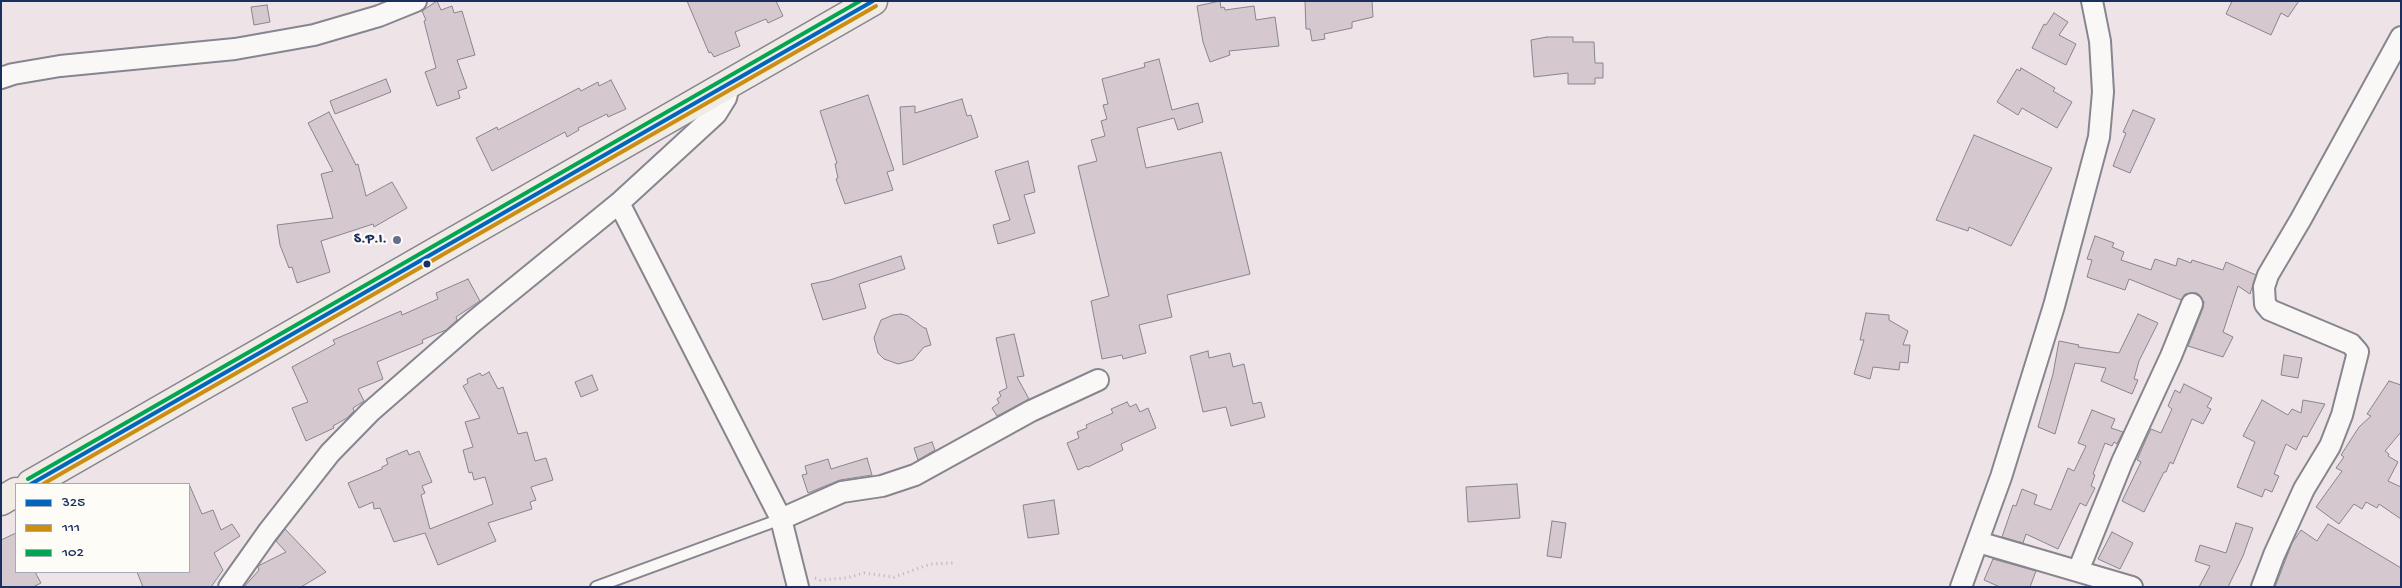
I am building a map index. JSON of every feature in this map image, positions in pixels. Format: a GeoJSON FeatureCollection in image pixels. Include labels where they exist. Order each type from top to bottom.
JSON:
{"type":"FeatureCollection","features":[{"type":"Feature","properties":{"kind":"highway"},"geometry":{"type":"LineString","coordinates":[[32,483],[873,1]]}},
{"type":"Feature","properties":{"kind":"highway"},"geometry":{"type":"LineString","coordinates":[[1,501],[15,493]]}},
{"type":"Feature","properties":{"kind":"street"},"geometry":{"type":"LineString","coordinates":[[1,78],[13,74],[60,66],[235,50],[306,36],[380,16],[416,1]]}},
{"type":"Feature","properties":{"kind":"street"},"geometry":{"type":"LineString","coordinates":[[1961,587],[2001,478],[2054,306],[2098,137],[2103,92],[2100,42],[2092,1]]}},
{"type":"Feature","properties":{"kind":"street"},"geometry":{"type":"LineString","coordinates":[[2262,587],[2274,555],[2304,489],[2330,446],[2342,416],[2358,352],[2352,344],[2270,310],[2266,304],[2264,287],[2268,275],[2302,219],[2401,37]]}},
{"type":"Feature","properties":{"kind":"street"},"geometry":{"type":"LineString","coordinates":[[229,587],[268,532],[330,453],[370,412],[472,322],[619,203],[716,114],[726,98],[730,83]]}},
{"type":"Feature","properties":{"kind":"street"},"geometry":{"type":"LineString","coordinates":[[619,203],[781,519],[797,579]]}},
{"type":"Feature","properties":{"kind":"street"},"geometry":{"type":"LineString","coordinates":[[2078,570],[2122,462],[2171,356],[2192,304]]}},
{"type":"Feature","properties":{"kind":"street"},"geometry":{"type":"LineString","coordinates":[[781,519],[842,492],[882,486],[915,475],[1031,411],[1098,380]]}},
{"type":"Feature","properties":{"kind":"street"},"geometry":{"type":"LineString","coordinates":[[1978,542],[2132,587]]}},
{"type":"Feature","properties":{"kind":"lane"},"geometry":{"type":"LineString","coordinates":[[596,587],[781,519]]}},
{"type":"Feature","properties":{"kind":"path"},"geometry":{"type":"LineString","coordinates":[[797,579],[846,578],[864,573],[894,577],[931,564],[953,563]]}},
{"type":"Feature","properties":{"kind":"building"},"geometry":{"type":"Polygon","coordinates":[[[437,1],[441,10],[452,6],[454,13],[462,11],[475,55],[457,60],[467,88],[458,91],[460,98],[437,106],[425,72],[436,68],[424,21],[426,20],[422,11],[437,1]]]}},
{"type":"Feature","properties":{"kind":"building"},"geometry":{"type":"Polygon","coordinates":[[[687,1],[776,1],[783,16],[768,23],[766,19],[735,32],[740,46],[714,57],[711,52],[709,53],[687,1]]]}},
{"type":"Feature","properties":{"kind":"building"},"geometry":{"type":"Polygon","coordinates":[[[1220,1],[1221,8],[1224,7],[1225,10],[1254,6],[1256,20],[1275,17],[1279,46],[1229,51],[1230,55],[1210,62],[1203,42],[1197,6],[1220,1]]]}},
{"type":"Feature","properties":{"kind":"building"},"geometry":{"type":"Polygon","coordinates":[[[1305,1],[1372,1],[1373,17],[1352,22],[1352,28],[1324,34],[1325,39],[1312,41],[1310,29],[1306,29],[1305,1]]]}},
{"type":"Feature","properties":{"kind":"building"},"geometry":{"type":"Polygon","coordinates":[[[2232,1],[2299,1],[2288,17],[2281,13],[2271,35],[2226,14],[2232,1]]]}},
{"type":"Feature","properties":{"kind":"building"},"geometry":{"type":"Polygon","coordinates":[[[267,5],[270,22],[254,25],[251,7],[267,5]]]}},
{"type":"Feature","properties":{"kind":"building"},"geometry":{"type":"Polygon","coordinates":[[[2054,13],[2068,22],[2059,35],[2076,44],[2066,65],[2032,48],[2044,24],[2046,25],[2054,13]]]}},
{"type":"Feature","properties":{"kind":"building"},"geometry":{"type":"Polygon","coordinates":[[[1547,37],[1573,37],[1573,42],[1594,42],[1595,63],[1603,63],[1603,78],[1595,78],[1595,84],[1568,84],[1568,73],[1534,77],[1531,40],[1547,37]]]}},
{"type":"Feature","properties":{"kind":"building"},"geometry":{"type":"Polygon","coordinates":[[[1159,59],[1172,110],[1198,103],[1203,122],[1178,130],[1174,118],[1137,128],[1146,168],[1221,152],[1250,274],[1167,295],[1172,317],[1139,325],[1146,353],[1123,359],[1122,355],[1102,359],[1091,301],[1109,296],[1078,166],[1097,161],[1091,140],[1105,136],[1101,121],[1107,119],[1103,105],[1108,104],[1102,79],[1145,67],[1144,63],[1159,59]]]}},
{"type":"Feature","properties":{"kind":"building"},"geometry":{"type":"Polygon","coordinates":[[[2021,68],[2055,88],[2053,91],[2072,102],[2057,128],[2022,108],[2018,115],[1997,102],[2017,69],[2020,71],[2021,68]]]}},
{"type":"Feature","properties":{"kind":"building"},"geometry":{"type":"Polygon","coordinates":[[[386,79],[391,92],[335,114],[330,101],[386,79]]]}},
{"type":"Feature","properties":{"kind":"building"},"geometry":{"type":"Polygon","coordinates":[[[611,80],[626,109],[608,117],[607,114],[578,128],[579,130],[567,137],[565,132],[492,171],[476,138],[497,127],[498,130],[579,88],[581,91],[598,82],[599,86],[611,80]]]}},
{"type":"Feature","properties":{"kind":"building"},"geometry":{"type":"Polygon","coordinates":[[[868,95],[894,170],[887,172],[893,190],[845,204],[836,179],[838,178],[835,164],[837,163],[820,111],[868,95]]]}},
{"type":"Feature","properties":{"kind":"building"},"geometry":{"type":"Polygon","coordinates":[[[962,99],[967,116],[971,115],[978,137],[903,165],[900,107],[915,106],[915,113],[962,99]]]}},
{"type":"Feature","properties":{"kind":"building"},"geometry":{"type":"Polygon","coordinates":[[[2133,110],[2155,119],[2130,173],[2113,166],[2126,133],[2123,132],[2133,110]]]}},
{"type":"Feature","properties":{"kind":"building"},"geometry":{"type":"Polygon","coordinates":[[[329,112],[356,165],[358,164],[366,196],[392,182],[407,208],[374,227],[373,224],[321,241],[330,272],[297,283],[292,267],[289,268],[280,245],[277,225],[333,218],[321,174],[333,171],[308,123],[329,112]]]}},
{"type":"Feature","properties":{"kind":"building"},"geometry":{"type":"Polygon","coordinates":[[[1974,135],[2052,168],[2011,246],[1969,227],[1968,231],[1936,220],[1974,135]]]}},
{"type":"Feature","properties":{"kind":"building"},"geometry":{"type":"Polygon","coordinates":[[[1028,161],[1035,192],[1024,195],[1035,233],[998,244],[993,225],[1010,220],[995,171],[1028,161]]]}},
{"type":"Feature","properties":{"kind":"building"},"geometry":{"type":"Polygon","coordinates":[[[2095,236],[2114,243],[2112,247],[2124,252],[2121,260],[2151,270],[2155,259],[2176,266],[2178,258],[2191,263],[2192,260],[2223,270],[2226,262],[2256,275],[2250,294],[2238,286],[2223,332],[2233,337],[2223,357],[2188,346],[2203,308],[2204,302],[2197,293],[2185,294],[2181,300],[2129,279],[2125,290],[2087,277],[2092,260],[2087,259],[2095,236]]]}},
{"type":"Feature","properties":{"kind":"building"},"geometry":{"type":"Polygon","coordinates":[[[901,256],[905,269],[859,284],[866,308],[823,320],[811,284],[830,280],[901,256]]]}},
{"type":"Feature","properties":{"kind":"building"},"geometry":{"type":"Polygon","coordinates":[[[468,279],[480,301],[456,317],[457,320],[446,330],[422,340],[423,343],[377,362],[383,379],[358,389],[364,401],[353,408],[354,411],[347,418],[333,426],[334,428],[306,441],[292,408],[308,402],[292,367],[335,344],[333,340],[401,311],[402,315],[438,299],[436,293],[468,279]]]}},
{"type":"Feature","properties":{"kind":"building"},"geometry":{"type":"Polygon","coordinates":[[[1866,313],[1889,315],[1889,320],[1908,331],[1903,345],[1910,345],[1908,363],[1900,362],[1899,370],[1873,367],[1870,379],[1854,374],[1864,340],[1860,340],[1866,313]]]}},
{"type":"Feature","properties":{"kind":"building"},"geometry":{"type":"Polygon","coordinates":[[[901,314],[908,316],[926,328],[931,345],[924,347],[913,360],[898,364],[884,359],[878,353],[874,338],[881,320],[901,314]]]}},
{"type":"Feature","properties":{"kind":"building"},"geometry":{"type":"Polygon","coordinates":[[[2138,314],[2158,323],[2139,361],[2134,379],[2138,380],[2132,394],[2101,381],[2106,368],[2075,363],[2055,434],[2038,427],[2053,374],[2059,341],[2079,345],[2078,347],[2119,353],[2138,314]]]}},
{"type":"Feature","properties":{"kind":"building"},"geometry":{"type":"Polygon","coordinates":[[[1014,334],[1024,376],[1017,377],[1029,399],[997,416],[992,408],[999,403],[997,399],[1001,396],[999,392],[1007,388],[996,338],[1014,334]]]}},
{"type":"Feature","properties":{"kind":"building"},"geometry":{"type":"Polygon","coordinates":[[[1208,351],[1209,358],[1230,353],[1233,367],[1244,364],[1253,404],[1261,402],[1265,417],[1231,426],[1226,407],[1203,412],[1190,356],[1208,351]]]}},
{"type":"Feature","properties":{"kind":"building"},"geometry":{"type":"Polygon","coordinates":[[[2284,355],[2302,358],[2298,378],[2281,375],[2284,355]]]}},
{"type":"Feature","properties":{"kind":"building"},"geometry":{"type":"Polygon","coordinates":[[[489,372],[498,389],[503,387],[518,434],[527,432],[535,461],[546,458],[553,480],[531,487],[536,500],[530,502],[532,509],[488,523],[496,541],[438,565],[425,533],[394,542],[380,508],[374,509],[373,502],[359,508],[348,483],[382,469],[382,467],[388,464],[386,459],[407,450],[409,455],[419,451],[432,482],[422,486],[425,493],[421,495],[430,529],[493,504],[485,477],[474,480],[472,472],[469,473],[463,450],[473,447],[465,422],[480,418],[463,386],[468,383],[467,379],[480,373],[482,376],[489,372]]]}},
{"type":"Feature","properties":{"kind":"building"},"geometry":{"type":"Polygon","coordinates":[[[592,375],[598,390],[581,397],[575,382],[592,375]]]}},
{"type":"Feature","properties":{"kind":"building"},"geometry":{"type":"Polygon","coordinates":[[[2389,381],[2401,385],[2401,432],[2385,451],[2389,454],[2388,456],[2398,462],[2388,481],[2401,487],[2401,519],[2379,504],[2377,508],[2366,502],[2362,509],[2354,504],[2339,524],[2316,507],[2342,471],[2336,468],[2344,457],[2341,455],[2359,427],[2371,416],[2367,414],[2389,381]]]}},
{"type":"Feature","properties":{"kind":"building"},"geometry":{"type":"Polygon","coordinates":[[[2184,384],[2212,398],[2207,407],[2211,409],[2203,424],[2192,419],[2173,464],[2170,462],[2144,512],[2122,501],[2141,462],[2137,460],[2151,429],[2161,433],[2172,409],[2168,406],[2175,390],[2180,393],[2184,384]]]}},
{"type":"Feature","properties":{"kind":"building"},"geometry":{"type":"Polygon","coordinates":[[[2262,400],[2288,415],[2292,409],[2301,413],[2303,400],[2325,404],[2307,437],[2303,436],[2296,450],[2286,444],[2274,474],[2279,476],[2272,492],[2265,489],[2262,497],[2237,487],[2255,442],[2243,436],[2262,400]]]}},
{"type":"Feature","properties":{"kind":"building"},"geometry":{"type":"Polygon","coordinates":[[[1127,402],[1130,407],[1136,404],[1140,412],[1148,408],[1156,428],[1121,444],[1123,450],[1078,470],[1067,443],[1079,438],[1077,432],[1087,428],[1086,425],[1113,413],[1111,409],[1127,402]]]}},
{"type":"Feature","properties":{"kind":"building"},"geometry":{"type":"Polygon","coordinates":[[[2092,410],[2115,419],[2111,428],[2123,432],[2117,444],[2114,442],[2112,446],[2105,443],[2093,474],[2095,475],[2091,486],[2095,488],[2086,506],[2080,503],[2058,549],[2026,534],[2023,543],[2002,537],[2013,505],[2016,506],[2022,489],[2037,495],[2034,504],[2051,510],[2068,468],[2074,471],[2086,446],[2078,443],[2092,410]]]}},
{"type":"Feature","properties":{"kind":"building"},"geometry":{"type":"Polygon","coordinates":[[[932,442],[935,450],[918,460],[914,448],[932,442]]]}},
{"type":"Feature","properties":{"kind":"building"},"geometry":{"type":"Polygon","coordinates":[[[867,458],[872,475],[840,480],[808,493],[802,475],[807,474],[805,466],[828,459],[831,469],[867,458]]]}},
{"type":"Feature","properties":{"kind":"building"},"geometry":{"type":"Polygon","coordinates":[[[1517,484],[1520,518],[1468,522],[1466,487],[1517,484]]]}},
{"type":"Feature","properties":{"kind":"building"},"geometry":{"type":"Polygon","coordinates":[[[190,486],[202,514],[213,510],[221,530],[232,524],[240,536],[214,553],[223,570],[211,587],[143,587],[137,573],[190,573],[190,486]]]}},
{"type":"Feature","properties":{"kind":"building"},"geometry":{"type":"Polygon","coordinates":[[[1054,500],[1059,534],[1028,538],[1023,505],[1054,500]]]}},
{"type":"Feature","properties":{"kind":"building"},"geometry":{"type":"Polygon","coordinates":[[[1552,521],[1566,523],[1561,558],[1547,556],[1552,521]]]}},
{"type":"Feature","properties":{"kind":"building"},"geometry":{"type":"Polygon","coordinates":[[[2236,523],[2253,528],[2243,556],[2228,587],[2199,587],[2210,566],[2195,561],[2200,545],[2226,553],[2236,523]]]}},
{"type":"Feature","properties":{"kind":"building"},"geometry":{"type":"Polygon","coordinates":[[[2328,524],[2401,568],[2401,587],[2275,587],[2292,543],[2301,530],[2317,541],[2328,524]]]}},
{"type":"Feature","properties":{"kind":"building"},"geometry":{"type":"Polygon","coordinates":[[[285,529],[326,572],[301,587],[244,587],[259,570],[258,566],[286,552],[276,541],[285,529]]]}},
{"type":"Feature","properties":{"kind":"building"},"geometry":{"type":"Polygon","coordinates":[[[2112,532],[2133,543],[2120,569],[2098,559],[2112,532]]]}},
{"type":"Feature","properties":{"kind":"building"},"geometry":{"type":"Polygon","coordinates":[[[15,533],[15,573],[36,573],[41,583],[33,587],[1,587],[1,540],[15,533]]]}},
{"type":"Feature","properties":{"kind":"building"},"geometry":{"type":"Polygon","coordinates":[[[1993,559],[2036,571],[2030,587],[2000,587],[1984,580],[1993,559]]]}},
{"type":"Feature","properties":{"kind":"transit line","name":"102"},"geometry":{"type":"LineString","coordinates":[[28,479],[860,1]]}},
{"type":"Feature","properties":{"kind":"transit line","name":"325"},"geometry":{"type":"LineString","coordinates":[[33,483],[873,1]]}},
{"type":"Feature","properties":{"kind":"transit line","name":"111"},"geometry":{"type":"LineString","coordinates":[[45,483],[876,6]]}},
{"type":"Feature","properties":{"kind":"place","name":"S.P.I."},"geometry":{"type":"Point","coordinates":[397,240]}}]}
